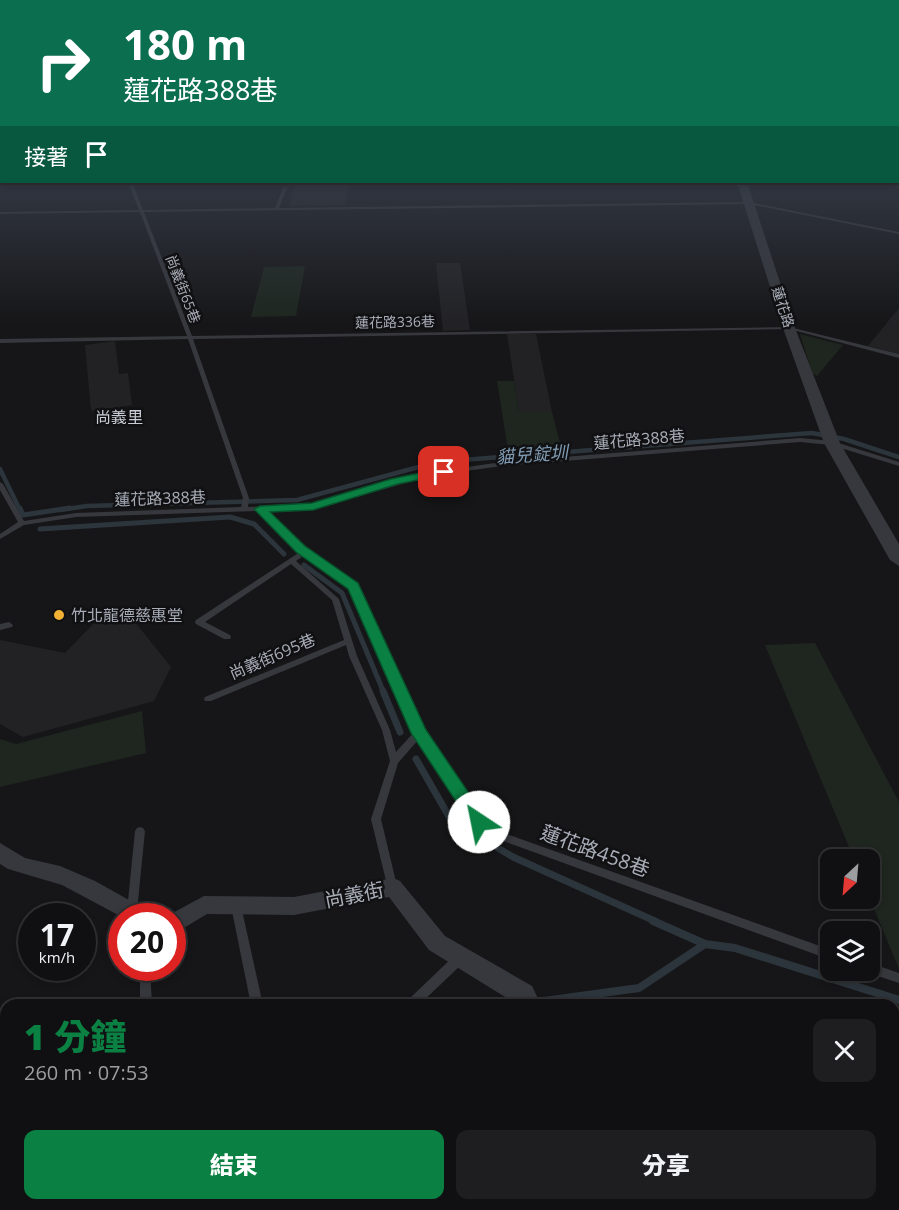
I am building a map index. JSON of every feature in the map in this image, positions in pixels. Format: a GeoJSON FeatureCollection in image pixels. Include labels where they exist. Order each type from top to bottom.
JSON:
{"type":"FeatureCollection","features":[{"type":"Feature","properties":{"kind":"street","name":"蓮花路"},"geometry":{"type":"LineString","coordinates":[[752,212],[789,328],[830,437],[899,560]]}},
{"type":"Feature","properties":{"kind":"street"},"geometry":{"type":"LineString","coordinates":[[0,852],[13,864],[59,875],[93,889],[115,903]]}},
{"type":"Feature","properties":{"kind":"street","name":"尚義街"},"geometry":{"type":"LineString","coordinates":[[186,916],[204,905],[294,906],[393,887],[437,943],[524,994],[527,999]]}},
{"type":"Feature","properties":{"kind":"lane"},"geometry":{"type":"LineString","coordinates":[[0,213],[25,212]]}},
{"type":"Feature","properties":{"kind":"lane","name":"尚義街65巷"},"geometry":{"type":"LineString","coordinates":[[143,212],[246,498],[244,510]]}},
{"type":"Feature","properties":{"kind":"lane"},"geometry":{"type":"LineString","coordinates":[[796,212],[899,233]]}},
{"type":"Feature","properties":{"kind":"lane","name":"蓮花路336巷"},"geometry":{"type":"LineString","coordinates":[[0,341],[789,328],[899,356]]}},
{"type":"Feature","properties":{"kind":"lane","name":"蓮花路388巷"},"geometry":{"type":"LineString","coordinates":[[22,524],[76,515],[313,507],[396,481],[502,464],[830,437],[899,464]]}},
{"type":"Feature","properties":{"kind":"lane"},"geometry":{"type":"LineString","coordinates":[[436,456],[444,472]]}},
{"type":"Feature","properties":{"kind":"lane"},"geometry":{"type":"LineString","coordinates":[[0,484],[22,524],[0,537]]}},
{"type":"Feature","properties":{"kind":"lane","name":"蓮花路458巷"},"geometry":{"type":"LineString","coordinates":[[260,509],[305,552],[353,586],[419,733],[479,822],[495,834],[820,951]]}},
{"type":"Feature","properties":{"kind":"lane"},"geometry":{"type":"LineString","coordinates":[[227,637],[199,622],[305,552]]}},
{"type":"Feature","properties":{"kind":"lane"},"geometry":{"type":"LineString","coordinates":[[292,561],[335,599],[348,641],[386,730],[394,761]]}},
{"type":"Feature","properties":{"kind":"lane","name":"尚義街695巷"},"geometry":{"type":"LineString","coordinates":[[207,699],[348,641]]}},
{"type":"Feature","properties":{"kind":"lane"},"geometry":{"type":"LineString","coordinates":[[393,887],[376,819],[394,761],[419,733]]}},
{"type":"Feature","properties":{"kind":"lane"},"geometry":{"type":"LineString","coordinates":[[133,903],[140,831]]}},
{"type":"Feature","properties":{"kind":"lane"},"geometry":{"type":"LineString","coordinates":[[236,906],[255,999]]}},
{"type":"Feature","properties":{"kind":"lane"},"geometry":{"type":"LineString","coordinates":[[417,999],[461,958]]}},
{"type":"Feature","properties":{"kind":"lane"},"geometry":{"type":"LineString","coordinates":[[880,972],[899,978]]}},
{"type":"Feature","properties":{"kind":"lane"},"geometry":{"type":"LineString","coordinates":[[145,981],[146,999]]}},
{"type":"Feature","properties":{"kind":"shaded area"},"geometry":{"type":"Polygon","coordinates":[[[436,263],[460,263],[470,330],[443,331],[436,263]]]}},
{"type":"Feature","properties":{"kind":"shaded area"},"geometry":{"type":"Polygon","coordinates":[[[305,266],[296,316],[251,317],[264,267],[305,266]]]}},
{"type":"Feature","properties":{"kind":"shaded area"},"geometry":{"type":"Polygon","coordinates":[[[899,308],[899,354],[868,346],[899,308]]]}},
{"type":"Feature","properties":{"kind":"shaded area"},"geometry":{"type":"Polygon","coordinates":[[[507,334],[536,334],[552,412],[519,412],[507,334]]]}},
{"type":"Feature","properties":{"kind":"shaded area"},"geometry":{"type":"Polygon","coordinates":[[[800,334],[843,345],[817,376],[812,373],[800,334]]]}},
{"type":"Feature","properties":{"kind":"shaded area"},"geometry":{"type":"Polygon","coordinates":[[[115,341],[119,374],[128,373],[132,405],[91,411],[85,345],[115,341]]]}},
{"type":"Feature","properties":{"kind":"shaded area"},"geometry":{"type":"Polygon","coordinates":[[[497,381],[514,381],[519,412],[552,412],[561,447],[508,450],[497,381]]]}},
{"type":"Feature","properties":{"kind":"shaded area"},"geometry":{"type":"Polygon","coordinates":[[[126,611],[171,667],[154,701],[23,737],[0,724],[0,640],[65,653],[103,614],[126,611]]]}},
{"type":"Feature","properties":{"kind":"shaded area"},"geometry":{"type":"Polygon","coordinates":[[[815,643],[899,802],[899,969],[874,909],[880,909],[880,849],[850,849],[765,645],[815,643]]]}},
{"type":"Feature","properties":{"kind":"shaded area"},"geometry":{"type":"Polygon","coordinates":[[[142,711],[146,753],[0,787],[0,739],[16,744],[142,711]]]}},
{"type":"Feature","properties":{"kind":"waterway","name":"貓兒錠圳"},"geometry":{"type":"LineString","coordinates":[[60,510],[87,506],[297,500],[437,462],[812,433],[844,439],[899,457]]}},
{"type":"Feature","properties":{"kind":"waterway"},"geometry":{"type":"LineString","coordinates":[[0,469],[20,510]]}},
{"type":"Feature","properties":{"kind":"waterway","name":"貓兒錠圳"},"geometry":{"type":"LineString","coordinates":[[20,508],[23,515],[70,508]]}},
{"type":"Feature","properties":{"kind":"waterway"},"geometry":{"type":"LineString","coordinates":[[40,529],[230,517],[254,524],[284,554]]}},
{"type":"Feature","properties":{"kind":"waterway"},"geometry":{"type":"LineString","coordinates":[[304,565],[342,593],[384,693]]}},
{"type":"Feature","properties":{"kind":"waterway"},"geometry":{"type":"LineString","coordinates":[[383,691],[400,732]]}},
{"type":"Feature","properties":{"kind":"waterway"},"geometry":{"type":"LineString","coordinates":[[416,759],[451,820],[513,857],[657,922]]}},
{"type":"Feature","properties":{"kind":"waterway"},"geometry":{"type":"LineString","coordinates":[[653,921],[705,944]]}},
{"type":"Feature","properties":{"kind":"waterway"},"geometry":{"type":"LineString","coordinates":[[559,999],[639,988],[705,944]]}},
{"type":"Feature","properties":{"kind":"waterway"},"geometry":{"type":"LineString","coordinates":[[705,944],[735,948],[896,999]]}},
{"type":"Feature","properties":{"kind":"place","name":"竹北龍德慈惠堂"},"geometry":{"type":"Point","coordinates":[59,615]}},
{"type":"Feature","properties":{"kind":"district","name":"尚義里"},"geometry":{"type":"Point","coordinates":[119,417]}},
{"type":"Feature","properties":{"kind":"route"},"geometry":{"type":"LineString","coordinates":[[444,472],[396,481],[313,507],[260,509],[301,549],[353,586],[419,733],[479,822]]}}]}
